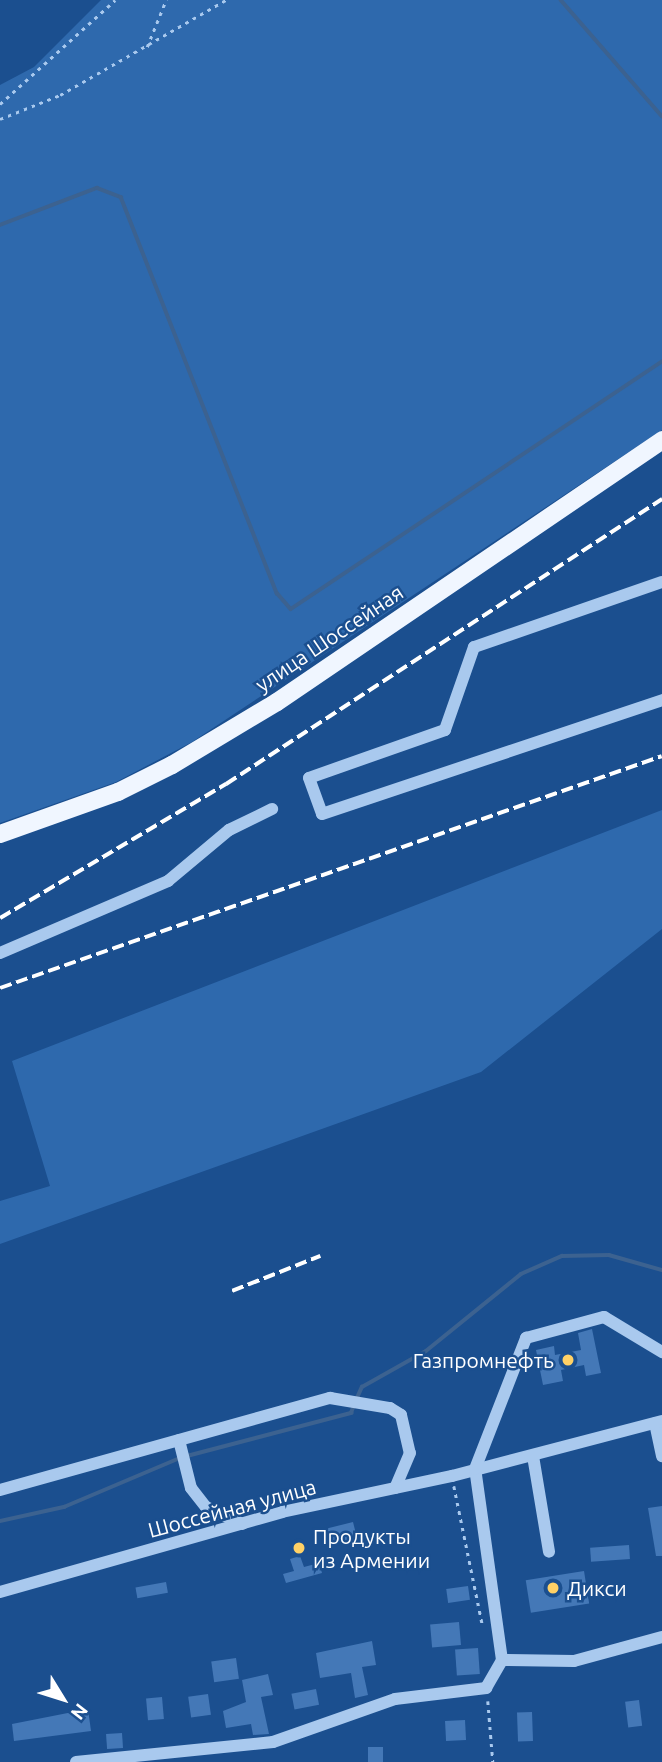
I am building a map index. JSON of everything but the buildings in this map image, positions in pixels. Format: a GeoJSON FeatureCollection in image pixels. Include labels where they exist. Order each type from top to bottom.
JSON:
{"type":"FeatureCollection","features":[{"type":"Feature","properties":{"kind":"main road","name":"улица Шоссейная"},"geometry":{"type":"LineString","coordinates":[[0,834],[118,792],[172,765],[277,702],[662,440]]}},
{"type":"Feature","properties":{"kind":"street"},"geometry":{"type":"LineString","coordinates":[[662,582],[474,647],[445,730],[309,778],[322,814],[662,700]]}},
{"type":"Feature","properties":{"kind":"street"},"geometry":{"type":"LineString","coordinates":[[0,953],[167,881],[229,830],[272,809]]}},
{"type":"Feature","properties":{"kind":"street"},"geometry":{"type":"LineString","coordinates":[[76,1762],[273,1742],[395,1699],[486,1688],[502,1660],[475,1469],[526,1338],[604,1317],[662,1352]]}},
{"type":"Feature","properties":{"kind":"street"},"geometry":{"type":"LineString","coordinates":[[0,1490],[330,1398],[369,1403],[401,1415],[410,1437],[395,1488]]}},
{"type":"Feature","properties":{"kind":"street"},"geometry":{"type":"LineString","coordinates":[[659,1422],[662,1456]]}},
{"type":"Feature","properties":{"kind":"street","name":"Шоссейная улица"},"geometry":{"type":"LineString","coordinates":[[0,1592],[242,1524],[452,1476],[659,1422]]}},
{"type":"Feature","properties":{"kind":"street"},"geometry":{"type":"LineString","coordinates":[[179,1440],[191,1488],[206,1507],[242,1524]]}},
{"type":"Feature","properties":{"kind":"street"},"geometry":{"type":"LineString","coordinates":[[533,1456],[549,1552]]}},
{"type":"Feature","properties":{"kind":"street"},"geometry":{"type":"LineString","coordinates":[[502,1660],[574,1661],[662,1637]]}},
{"type":"Feature","properties":{"kind":"path"},"geometry":{"type":"LineString","coordinates":[[0,104],[115,0]]}},
{"type":"Feature","properties":{"kind":"path"},"geometry":{"type":"LineString","coordinates":[[147,47],[166,0]]}},
{"type":"Feature","properties":{"kind":"path"},"geometry":{"type":"LineString","coordinates":[[0,119],[54,99],[226,0]]}},
{"type":"Feature","properties":{"kind":"path"},"geometry":{"type":"LineString","coordinates":[[452,1476],[485,1634]]}},
{"type":"Feature","properties":{"kind":"path"},"geometry":{"type":"LineString","coordinates":[[486,1688],[493,1762]]}},
{"type":"Feature","properties":{"kind":"shaded area"},"geometry":{"type":"Polygon","coordinates":[[[101,0],[662,0],[662,430],[192,742],[116,782],[0,823],[0,85],[34,67],[101,0]]]}},
{"type":"Feature","properties":{"kind":"shaded area"},"geometry":{"type":"Polygon","coordinates":[[[662,810],[662,929],[481,1072],[0,1244],[0,1201],[50,1186],[12,1061],[662,810]]]}},
{"type":"Feature","properties":{"kind":"waterway"},"geometry":{"type":"LineString","coordinates":[[561,0],[662,116]]}},
{"type":"Feature","properties":{"kind":"waterway"},"geometry":{"type":"LineString","coordinates":[[0,225],[97,188],[121,197],[277,593],[291,609],[662,362]]}},
{"type":"Feature","properties":{"kind":"waterway"},"geometry":{"type":"LineString","coordinates":[[357,1398],[362,1387],[426,1351],[521,1274],[562,1256],[609,1255],[662,1270]]}},
{"type":"Feature","properties":{"kind":"waterway"},"geometry":{"type":"LineString","coordinates":[[187,1456],[351,1413],[354,1405]]}},
{"type":"Feature","properties":{"kind":"waterway"},"geometry":{"type":"LineString","coordinates":[[0,1521],[64,1507],[180,1458]]}},
{"type":"Feature","properties":{"kind":"railway"},"geometry":{"type":"LineString","coordinates":[[0,918],[226,784],[662,499]]}},
{"type":"Feature","properties":{"kind":"railway"},"geometry":{"type":"LineString","coordinates":[[0,988],[662,756]]}},
{"type":"Feature","properties":{"kind":"railway"},"geometry":{"type":"LineString","coordinates":[[232,1291],[320,1256]]}},
{"type":"Feature","properties":{"kind":"place","name":"Газпромнефть"},"geometry":{"type":"Point","coordinates":[568,1360]}},
{"type":"Feature","properties":{"kind":"place","name":"Продукты из Армении"},"geometry":{"type":"Point","coordinates":[299,1548]}},
{"type":"Feature","properties":{"kind":"place","name":"Дикси"},"geometry":{"type":"Point","coordinates":[553,1588]}}]}
